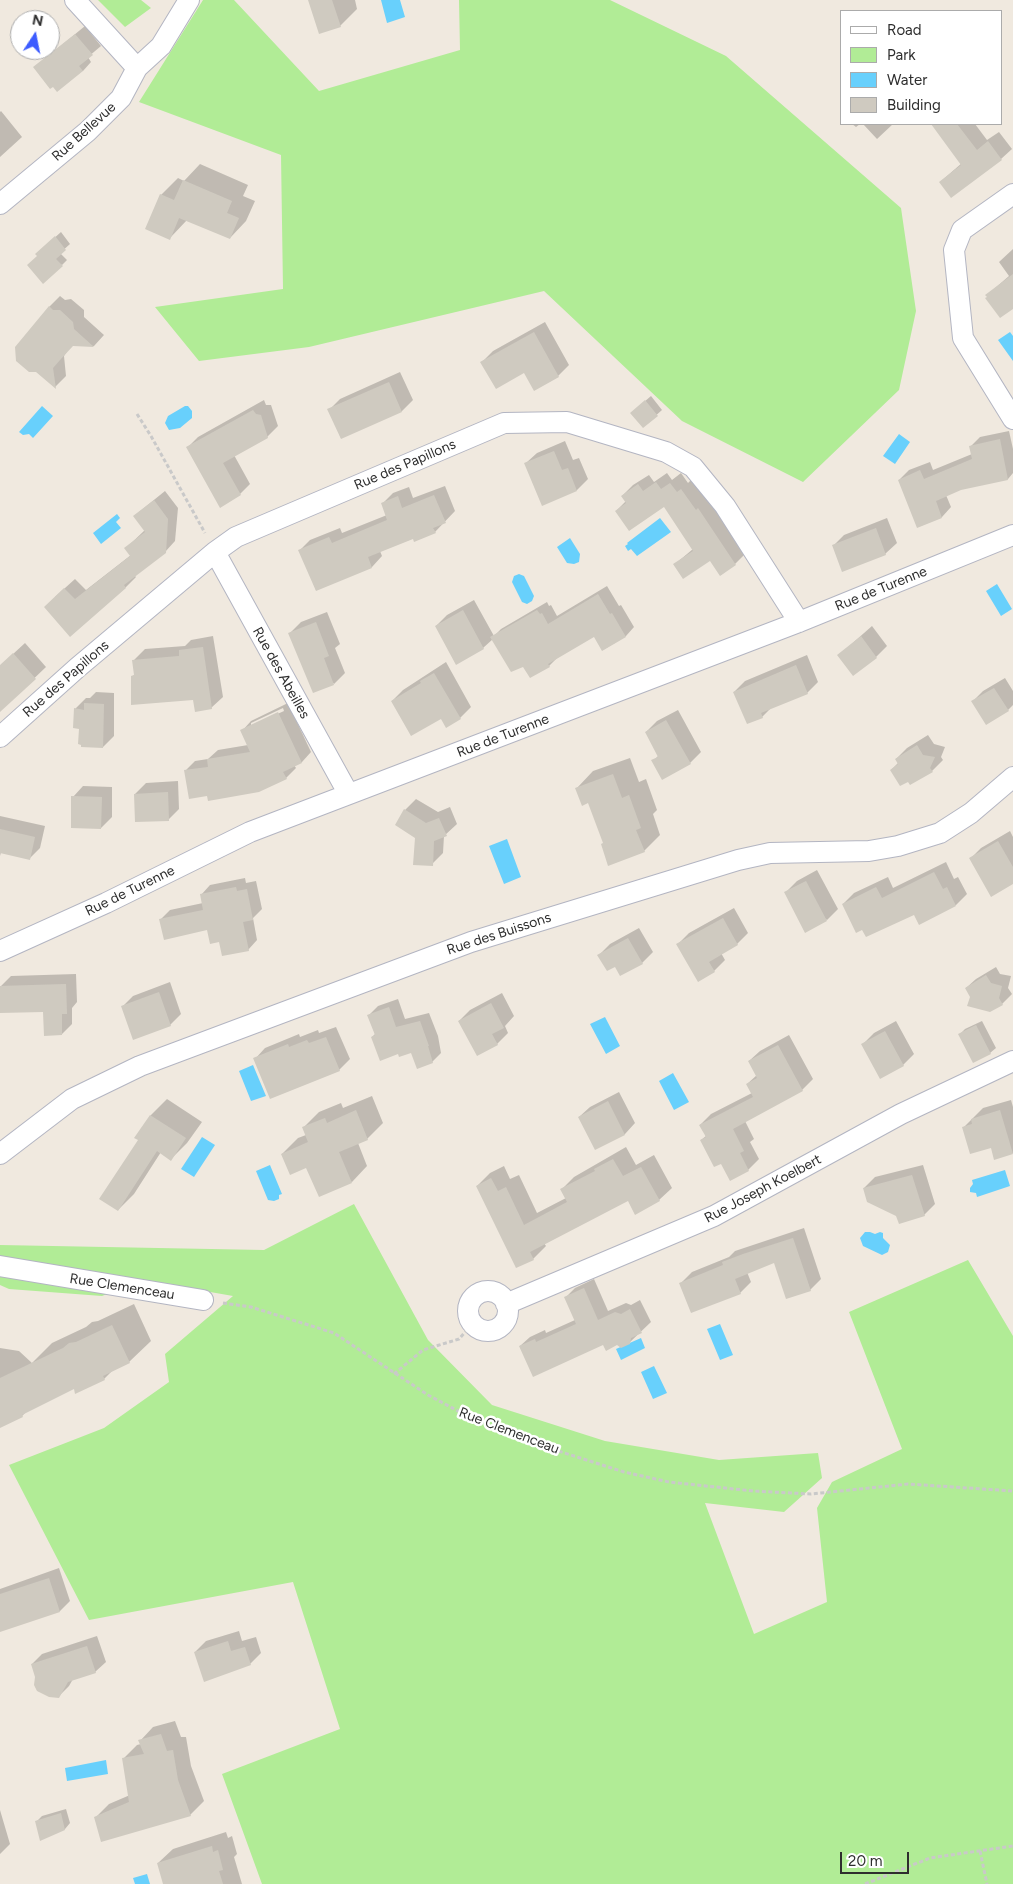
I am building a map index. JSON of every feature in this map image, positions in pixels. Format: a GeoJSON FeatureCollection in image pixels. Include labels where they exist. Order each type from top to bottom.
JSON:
{"type":"FeatureCollection","features":[{"type":"Feature","properties":{"kind":"street"},"geometry":{"type":"LineString","coordinates":[[75,0],[137,68]]}},
{"type":"Feature","properties":{"kind":"street","name":"Rue Bellevue"},"geometry":{"type":"LineString","coordinates":[[0,204],[88,131],[121,98],[137,68],[161,46],[189,0]]}},
{"type":"Feature","properties":{"kind":"street"},"geometry":{"type":"LineString","coordinates":[[1013,194],[962,230],[954,250],[963,338],[1013,419]]}},
{"type":"Feature","properties":{"kind":"street","name":"Rue des Papillons"},"geometry":{"type":"LineString","coordinates":[[0,737],[77,668],[215,552],[236,537],[504,423],[567,422],[666,452],[693,467],[725,506],[799,622]]}},
{"type":"Feature","properties":{"kind":"street","name":"Rue de Turenne"},"geometry":{"type":"LineString","coordinates":[[0,951],[106,903],[250,832],[799,622],[1013,535]]}},
{"type":"Feature","properties":{"kind":"street","name":"Rue des Abeilles"},"geometry":{"type":"LineString","coordinates":[[215,552],[348,793]]}},
{"type":"Feature","properties":{"kind":"street","name":"Rue des Buissons"},"geometry":{"type":"LineString","coordinates":[[0,1154],[72,1099],[140,1066],[471,942],[738,860],[770,853],[869,852],[898,846],[940,833],[971,813],[1013,777]]}},
{"type":"Feature","properties":{"kind":"street","name":"Rue Joseph Koelbert"},"geometry":{"type":"LineString","coordinates":[[506,1304],[714,1216],[900,1114],[1013,1061]]}},
{"type":"Feature","properties":{"kind":"street","name":"Rue Clemenceau"},"geometry":{"type":"LineString","coordinates":[[0,1266],[203,1300]]}},
{"type":"Feature","properties":{"kind":"street"},"geometry":{"type":"LineString","coordinates":[[490,1291],[503,1298],[506,1304],[507,1316],[501,1327],[489,1332],[482,1331],[472,1324],[467,1312],[468,1304],[477,1294],[490,1291]]}},
{"type":"Feature","properties":{"kind":"path"},"geometry":{"type":"LineString","coordinates":[[138,414],[215,552]]}},
{"type":"Feature","properties":{"kind":"path","name":"Rue Clemenceau"},"geometry":{"type":"LineString","coordinates":[[203,1300],[251,1308],[334,1333],[394,1374],[473,1419],[516,1436],[624,1472],[668,1482],[753,1491],[811,1494],[908,1484],[1013,1491]]}},
{"type":"Feature","properties":{"kind":"path"},"geometry":{"type":"LineString","coordinates":[[394,1374],[422,1350],[459,1339],[472,1324]]}},
{"type":"Feature","properties":{"kind":"path"},"geometry":{"type":"LineString","coordinates":[[865,1884],[930,1858],[1013,1846]]}},
{"type":"Feature","properties":{"kind":"path"},"geometry":{"type":"LineString","coordinates":[[980,1851],[988,1884]]}},
{"type":"Feature","properties":{"kind":"green space"},"geometry":{"type":"Polygon","coordinates":[[[98,0],[141,0],[151,8],[125,27],[98,0]]]}},
{"type":"Feature","properties":{"kind":"green space"},"geometry":{"type":"Polygon","coordinates":[[[203,0],[234,0],[319,91],[460,50],[459,0],[610,0],[726,56],[901,208],[916,311],[899,390],[803,482],[682,421],[544,291],[309,347],[199,361],[155,307],[283,289],[281,155],[139,102],[203,0]]]}},
{"type":"Feature","properties":{"kind":"green space"},"geometry":{"type":"Polygon","coordinates":[[[354,1204],[428,1340],[492,1405],[605,1441],[719,1460],[818,1453],[822,1478],[784,1512],[705,1503],[754,1634],[827,1602],[817,1508],[832,1482],[902,1449],[849,1312],[968,1260],[1013,1336],[1013,1884],[262,1884],[222,1774],[340,1729],[293,1582],[89,1620],[9,1465],[104,1428],[169,1382],[165,1354],[233,1296],[142,1280],[102,1296],[9,1289],[0,1285],[0,1245],[264,1250],[354,1204]]]}},
{"type":"Feature","properties":{"kind":"water"},"geometry":{"type":"Polygon","coordinates":[[[381,0],[400,0],[405,17],[387,23],[381,0]]]}},
{"type":"Feature","properties":{"kind":"water"},"geometry":{"type":"Polygon","coordinates":[[[1010,332],[1013,336],[1013,361],[998,340],[1010,332]]]}},
{"type":"Feature","properties":{"kind":"water"},"geometry":{"type":"Polygon","coordinates":[[[42,406],[53,416],[33,438],[29,434],[23,435],[19,432],[42,406]]]}},
{"type":"Feature","properties":{"kind":"water"},"geometry":{"type":"Polygon","coordinates":[[[188,406],[192,411],[192,418],[180,428],[169,430],[165,423],[168,416],[188,406]]]}},
{"type":"Feature","properties":{"kind":"water"},"geometry":{"type":"Polygon","coordinates":[[[899,434],[910,442],[895,464],[883,456],[899,434]]]}},
{"type":"Feature","properties":{"kind":"water"},"geometry":{"type":"Polygon","coordinates":[[[117,514],[120,518],[116,522],[121,528],[101,544],[93,533],[117,514]]]}},
{"type":"Feature","properties":{"kind":"water"},"geometry":{"type":"Polygon","coordinates":[[[660,518],[671,532],[637,556],[631,549],[628,551],[625,546],[627,543],[660,518]]]}},
{"type":"Feature","properties":{"kind":"water"},"geometry":{"type":"Polygon","coordinates":[[[570,538],[580,554],[579,562],[574,564],[567,563],[557,547],[570,538]]]}},
{"type":"Feature","properties":{"kind":"water"},"geometry":{"type":"Polygon","coordinates":[[[519,574],[524,576],[534,596],[532,601],[527,604],[522,602],[512,582],[514,576],[519,574]]]}},
{"type":"Feature","properties":{"kind":"water"},"geometry":{"type":"Polygon","coordinates":[[[997,584],[1012,609],[1001,616],[986,591],[997,584]]]}},
{"type":"Feature","properties":{"kind":"water"},"geometry":{"type":"Polygon","coordinates":[[[507,839],[521,877],[504,884],[489,846],[507,839]]]}},
{"type":"Feature","properties":{"kind":"water"},"geometry":{"type":"Polygon","coordinates":[[[605,1017],[620,1046],[606,1054],[590,1024],[605,1017]]]}},
{"type":"Feature","properties":{"kind":"water"},"geometry":{"type":"Polygon","coordinates":[[[253,1065],[266,1096],[251,1101],[239,1071],[253,1065]]]}},
{"type":"Feature","properties":{"kind":"water"},"geometry":{"type":"Polygon","coordinates":[[[673,1073],[689,1102],[674,1110],[659,1081],[673,1073]]]}},
{"type":"Feature","properties":{"kind":"water"},"geometry":{"type":"Polygon","coordinates":[[[202,1137],[215,1145],[194,1177],[181,1169],[202,1137]]]}},
{"type":"Feature","properties":{"kind":"water"},"geometry":{"type":"Polygon","coordinates":[[[270,1165],[282,1194],[279,1195],[279,1199],[274,1201],[268,1200],[256,1171],[270,1165]]]}},
{"type":"Feature","properties":{"kind":"water"},"geometry":{"type":"Polygon","coordinates":[[[1005,1170],[1010,1186],[977,1197],[976,1193],[970,1192],[973,1184],[972,1180],[1005,1170]]]}},
{"type":"Feature","properties":{"kind":"water"},"geometry":{"type":"Polygon","coordinates":[[[865,1232],[883,1233],[883,1238],[890,1245],[888,1252],[882,1255],[863,1246],[860,1238],[865,1232]]]}},
{"type":"Feature","properties":{"kind":"water"},"geometry":{"type":"Polygon","coordinates":[[[720,1324],[733,1355],[720,1360],[707,1329],[720,1324]]]}},
{"type":"Feature","properties":{"kind":"water"},"geometry":{"type":"Polygon","coordinates":[[[641,1338],[645,1348],[621,1360],[616,1349],[641,1338]]]}},
{"type":"Feature","properties":{"kind":"water"},"geometry":{"type":"Polygon","coordinates":[[[654,1366],[667,1393],[653,1399],[641,1372],[654,1366]]]}},
{"type":"Feature","properties":{"kind":"water"},"geometry":{"type":"Polygon","coordinates":[[[106,1760],[108,1774],[67,1781],[65,1768],[106,1760]]]}},
{"type":"Feature","properties":{"kind":"water"},"geometry":{"type":"Polygon","coordinates":[[[147,1874],[150,1884],[135,1884],[133,1878],[147,1874]]]}},
{"type":"Feature","properties":{"kind":"building"},"geometry":{"type":"Polygon","coordinates":[[[308,0],[332,0],[341,27],[319,34],[308,0]]]}},
{"type":"Feature","properties":{"kind":"building"},"geometry":{"type":"Polygon","coordinates":[[[75,34],[93,55],[79,66],[83,71],[57,92],[53,87],[50,89],[33,67],[42,60],[60,60],[60,46],[75,34]]]}},
{"type":"Feature","properties":{"kind":"building"},"geometry":{"type":"Polygon","coordinates":[[[932,125],[958,125],[977,150],[988,141],[1002,160],[951,198],[939,182],[961,165],[932,125]]]}},
{"type":"Feature","properties":{"kind":"building"},"geometry":{"type":"Polygon","coordinates":[[[183,180],[232,201],[227,213],[239,218],[230,239],[179,218],[170,240],[145,229],[160,194],[174,200],[183,180]]]}},
{"type":"Feature","properties":{"kind":"building"},"geometry":{"type":"Polygon","coordinates":[[[55,236],[66,250],[56,259],[63,266],[43,284],[27,265],[37,256],[35,254],[55,236]]]}},
{"type":"Feature","properties":{"kind":"building"},"geometry":{"type":"Polygon","coordinates":[[[1013,274],[1013,309],[1000,318],[985,298],[987,297],[985,295],[1013,274]]]}},
{"type":"Feature","properties":{"kind":"building"},"geometry":{"type":"Polygon","coordinates":[[[49,306],[53,310],[60,310],[73,322],[74,329],[94,347],[73,346],[60,360],[53,368],[56,389],[36,372],[29,372],[16,361],[15,347],[49,306]]]}},
{"type":"Feature","properties":{"kind":"building"},"geometry":{"type":"Polygon","coordinates":[[[534,332],[559,377],[534,391],[524,373],[496,389],[480,362],[534,332]]]}},
{"type":"Feature","properties":{"kind":"building"},"geometry":{"type":"Polygon","coordinates":[[[389,382],[402,412],[341,439],[327,409],[389,382]]]}},
{"type":"Feature","properties":{"kind":"building"},"geometry":{"type":"Polygon","coordinates":[[[645,400],[658,416],[643,428],[630,413],[645,400]]]}},
{"type":"Feature","properties":{"kind":"building"},"geometry":{"type":"Polygon","coordinates":[[[253,410],[256,414],[261,415],[268,438],[223,463],[241,495],[220,508],[186,447],[253,410]]]}},
{"type":"Feature","properties":{"kind":"building"},"geometry":{"type":"Polygon","coordinates":[[[1000,439],[1008,480],[961,490],[936,501],[942,518],[917,528],[898,480],[920,470],[924,479],[972,459],[969,446],[1000,439]]]}},
{"type":"Feature","properties":{"kind":"building"},"geometry":{"type":"Polygon","coordinates":[[[554,451],[562,470],[568,468],[577,491],[542,506],[524,463],[554,451]]]}},
{"type":"Feature","properties":{"kind":"building"},"geometry":{"type":"Polygon","coordinates":[[[656,482],[661,489],[670,483],[677,492],[681,489],[696,510],[698,508],[736,565],[720,576],[710,561],[683,579],[673,564],[693,551],[664,507],[629,531],[615,511],[626,503],[621,496],[638,484],[643,491],[656,482]]]}},
{"type":"Feature","properties":{"kind":"building"},"geometry":{"type":"Polygon","coordinates":[[[434,495],[446,523],[433,528],[436,533],[414,542],[413,539],[368,557],[372,568],[316,591],[298,550],[329,537],[332,543],[387,520],[381,503],[398,496],[402,508],[434,495]]]}},
{"type":"Feature","properties":{"kind":"building"},"geometry":{"type":"Polygon","coordinates":[[[154,500],[168,519],[166,553],[124,585],[126,588],[70,637],[44,607],[64,588],[75,599],[130,556],[124,548],[145,532],[133,516],[154,500]]]}},
{"type":"Feature","properties":{"kind":"building"},"geometry":{"type":"Polygon","coordinates":[[[876,528],[886,555],[842,572],[832,545],[876,528]]]}},
{"type":"Feature","properties":{"kind":"building"},"geometry":{"type":"Polygon","coordinates":[[[598,594],[626,637],[602,651],[594,637],[548,664],[550,667],[530,678],[523,667],[511,672],[490,637],[537,610],[540,614],[542,613],[548,624],[598,594]]]}},
{"type":"Feature","properties":{"kind":"building"},"geometry":{"type":"Polygon","coordinates":[[[463,610],[484,649],[456,665],[435,626],[463,610]]]}},
{"type":"Feature","properties":{"kind":"building"},"geometry":{"type":"Polygon","coordinates":[[[316,622],[329,656],[324,658],[334,685],[313,693],[288,633],[316,622]]]}},
{"type":"Feature","properties":{"kind":"building"},"geometry":{"type":"Polygon","coordinates":[[[861,636],[877,658],[853,676],[837,655],[861,636]]]}},
{"type":"Feature","properties":{"kind":"building"},"geometry":{"type":"Polygon","coordinates":[[[203,647],[212,709],[195,712],[193,700],[131,705],[131,676],[134,675],[132,660],[179,656],[179,650],[203,647]]]}},
{"type":"Feature","properties":{"kind":"building"},"geometry":{"type":"Polygon","coordinates":[[[13,653],[36,679],[0,712],[0,665],[13,653]]]}},
{"type":"Feature","properties":{"kind":"building"},"geometry":{"type":"Polygon","coordinates":[[[796,665],[808,694],[761,713],[763,718],[747,724],[733,692],[796,665]]]}},
{"type":"Feature","properties":{"kind":"building"},"geometry":{"type":"Polygon","coordinates":[[[434,673],[461,719],[446,728],[441,719],[411,736],[391,701],[434,673]]]}},
{"type":"Feature","properties":{"kind":"building"},"geometry":{"type":"Polygon","coordinates":[[[994,688],[1009,711],[986,725],[971,701],[994,688]]]}},
{"type":"Feature","properties":{"kind":"building"},"geometry":{"type":"Polygon","coordinates":[[[84,703],[104,704],[103,748],[81,747],[78,744],[79,729],[73,728],[74,708],[84,710],[84,703]]]}},
{"type":"Feature","properties":{"kind":"building"},"geometry":{"type":"Polygon","coordinates":[[[278,712],[302,763],[283,772],[287,779],[259,792],[208,801],[207,796],[189,799],[184,770],[208,767],[207,759],[250,752],[240,730],[278,712]]]}},
{"type":"Feature","properties":{"kind":"building"},"geometry":{"type":"Polygon","coordinates":[[[666,720],[691,764],[662,780],[651,760],[658,757],[645,732],[666,720]]]}},
{"type":"Feature","properties":{"kind":"building"},"geometry":{"type":"Polygon","coordinates":[[[917,745],[923,755],[935,757],[930,768],[933,772],[910,785],[908,782],[900,786],[890,770],[898,764],[895,759],[917,745]]]}},
{"type":"Feature","properties":{"kind":"building"},"geometry":{"type":"Polygon","coordinates":[[[613,774],[622,798],[629,795],[641,828],[636,830],[645,852],[608,866],[601,844],[603,843],[588,803],[582,806],[575,788],[613,774]]]}},
{"type":"Feature","properties":{"kind":"building"},"geometry":{"type":"Polygon","coordinates":[[[168,792],[169,821],[135,822],[134,794],[168,792]]]}},
{"type":"Feature","properties":{"kind":"building"},"geometry":{"type":"Polygon","coordinates":[[[71,796],[102,797],[101,829],[71,828],[71,796]]]}},
{"type":"Feature","properties":{"kind":"building"},"geometry":{"type":"Polygon","coordinates":[[[404,809],[426,823],[439,818],[447,836],[434,841],[433,866],[413,865],[415,838],[395,825],[404,809]]]}},
{"type":"Feature","properties":{"kind":"building"},"geometry":{"type":"Polygon","coordinates":[[[0,829],[35,837],[30,860],[0,853],[0,829]]]}},
{"type":"Feature","properties":{"kind":"building"},"geometry":{"type":"Polygon","coordinates":[[[998,841],[1013,867],[1013,884],[991,897],[969,858],[998,841]]]}},
{"type":"Feature","properties":{"kind":"building"},"geometry":{"type":"Polygon","coordinates":[[[934,872],[943,889],[947,887],[956,906],[919,925],[914,915],[866,937],[862,930],[856,933],[842,904],[876,887],[882,898],[934,872]]]}},
{"type":"Feature","properties":{"kind":"building"},"geometry":{"type":"Polygon","coordinates":[[[806,881],[827,921],[805,933],[784,892],[806,881]]]}},
{"type":"Feature","properties":{"kind":"building"},"geometry":{"type":"Polygon","coordinates":[[[236,887],[237,891],[247,889],[253,920],[243,922],[249,951],[222,956],[219,942],[210,944],[207,930],[164,940],[159,919],[203,910],[200,894],[236,887]]]}},
{"type":"Feature","properties":{"kind":"building"},"geometry":{"type":"Polygon","coordinates":[[[723,918],[738,945],[709,962],[715,972],[698,982],[676,944],[723,918]]]}},
{"type":"Feature","properties":{"kind":"building"},"geometry":{"type":"Polygon","coordinates":[[[628,938],[643,964],[620,976],[615,967],[607,971],[597,955],[628,938]]]}},
{"type":"Feature","properties":{"kind":"building"},"geometry":{"type":"Polygon","coordinates":[[[986,975],[991,983],[1002,986],[999,998],[1003,1005],[990,1012],[967,1006],[970,997],[965,988],[986,975]]]}},
{"type":"Feature","properties":{"kind":"building"},"geometry":{"type":"Polygon","coordinates":[[[66,984],[67,1014],[62,1014],[62,1035],[44,1036],[43,1012],[0,1013],[0,986],[66,984]]]}},
{"type":"Feature","properties":{"kind":"building"},"geometry":{"type":"Polygon","coordinates":[[[159,992],[171,1026],[133,1040],[121,1006],[159,992]]]}},
{"type":"Feature","properties":{"kind":"building"},"geometry":{"type":"Polygon","coordinates":[[[491,1003],[504,1028],[492,1034],[498,1045],[477,1056],[458,1021],[491,1003]]]}},
{"type":"Feature","properties":{"kind":"building"},"geometry":{"type":"Polygon","coordinates":[[[389,1007],[396,1027],[420,1021],[433,1063],[417,1069],[411,1053],[399,1057],[398,1054],[380,1061],[371,1037],[375,1035],[367,1015],[389,1007]]]}},
{"type":"Feature","properties":{"kind":"building"},"geometry":{"type":"Polygon","coordinates":[[[976,1025],[991,1054],[973,1063],[958,1034],[976,1025]]]}},
{"type":"Feature","properties":{"kind":"building"},"geometry":{"type":"Polygon","coordinates":[[[885,1031],[904,1066],[880,1079],[861,1044],[885,1031]]]}},
{"type":"Feature","properties":{"kind":"building"},"geometry":{"type":"Polygon","coordinates":[[[326,1037],[340,1071],[270,1099],[253,1058],[288,1044],[289,1047],[307,1040],[309,1043],[326,1037]]]}},
{"type":"Feature","properties":{"kind":"building"},"geometry":{"type":"Polygon","coordinates":[[[778,1045],[803,1091],[733,1129],[744,1151],[740,1153],[749,1171],[730,1181],[721,1164],[714,1167],[700,1140],[706,1137],[699,1125],[753,1097],[746,1084],[757,1078],[748,1061],[778,1045]]]}},
{"type":"Feature","properties":{"kind":"building"},"geometry":{"type":"Polygon","coordinates":[[[608,1101],[625,1135],[595,1150],[578,1117],[608,1101]]]}},
{"type":"Feature","properties":{"kind":"building"},"geometry":{"type":"Polygon","coordinates":[[[356,1110],[368,1140],[339,1152],[352,1183],[319,1197],[306,1168],[290,1175],[281,1154],[308,1142],[302,1127],[325,1118],[327,1123],[356,1110]]]}},
{"type":"Feature","properties":{"kind":"building"},"geometry":{"type":"Polygon","coordinates":[[[1000,1110],[1013,1154],[994,1160],[991,1148],[970,1154],[962,1127],[972,1124],[971,1119],[1000,1110]]]}},
{"type":"Feature","properties":{"kind":"building"},"geometry":{"type":"Polygon","coordinates":[[[150,1115],[186,1138],[171,1161],[157,1151],[118,1211],[99,1199],[138,1140],[134,1138],[150,1115]]]}},
{"type":"Feature","properties":{"kind":"building"},"geometry":{"type":"Polygon","coordinates":[[[613,1159],[623,1176],[641,1167],[660,1201],[635,1215],[628,1201],[530,1252],[534,1260],[516,1268],[476,1186],[491,1178],[498,1191],[506,1187],[524,1225],[567,1202],[560,1189],[595,1171],[594,1169],[613,1159]]]}},
{"type":"Feature","properties":{"kind":"building"},"geometry":{"type":"Polygon","coordinates":[[[912,1175],[925,1216],[899,1224],[896,1216],[867,1202],[863,1188],[912,1175]]]}},
{"type":"Feature","properties":{"kind":"building"},"geometry":{"type":"Polygon","coordinates":[[[793,1238],[811,1291],[786,1299],[774,1263],[735,1279],[741,1294],[691,1313],[679,1283],[723,1265],[722,1262],[793,1238]]]}},
{"type":"Feature","properties":{"kind":"building"},"geometry":{"type":"Polygon","coordinates":[[[584,1288],[598,1320],[615,1312],[621,1314],[630,1309],[642,1333],[631,1338],[630,1344],[621,1348],[617,1345],[606,1351],[603,1345],[533,1377],[519,1346],[535,1339],[536,1342],[576,1324],[564,1297],[584,1288]]]}},
{"type":"Feature","properties":{"kind":"building"},"geometry":{"type":"Polygon","coordinates":[[[112,1325],[130,1363],[103,1376],[105,1380],[75,1394],[74,1389],[0,1428],[0,1378],[63,1348],[69,1343],[76,1342],[112,1325]]]}},
{"type":"Feature","properties":{"kind":"building"},"geometry":{"type":"Polygon","coordinates":[[[49,1578],[60,1612],[0,1632],[0,1594],[49,1578]]]}},
{"type":"Feature","properties":{"kind":"building"},"geometry":{"type":"Polygon","coordinates":[[[228,1641],[231,1651],[245,1647],[251,1665],[204,1682],[194,1652],[228,1641]]]}},
{"type":"Feature","properties":{"kind":"building"},"geometry":{"type":"Polygon","coordinates":[[[87,1646],[96,1673],[68,1682],[59,1698],[49,1697],[37,1691],[34,1685],[35,1677],[31,1664],[87,1646]]]}},
{"type":"Feature","properties":{"kind":"building"},"geometry":{"type":"Polygon","coordinates":[[[161,1734],[167,1751],[173,1750],[178,1780],[191,1816],[101,1842],[94,1817],[129,1802],[122,1758],[144,1754],[138,1740],[161,1734]]]}},
{"type":"Feature","properties":{"kind":"building"},"geometry":{"type":"Polygon","coordinates":[[[61,1813],[65,1830],[40,1841],[35,1821],[61,1813]]]}},
{"type":"Feature","properties":{"kind":"building"},"geometry":{"type":"Polygon","coordinates":[[[212,1846],[213,1852],[218,1850],[223,1870],[219,1871],[223,1884],[163,1884],[157,1863],[212,1846]]]}}]}
